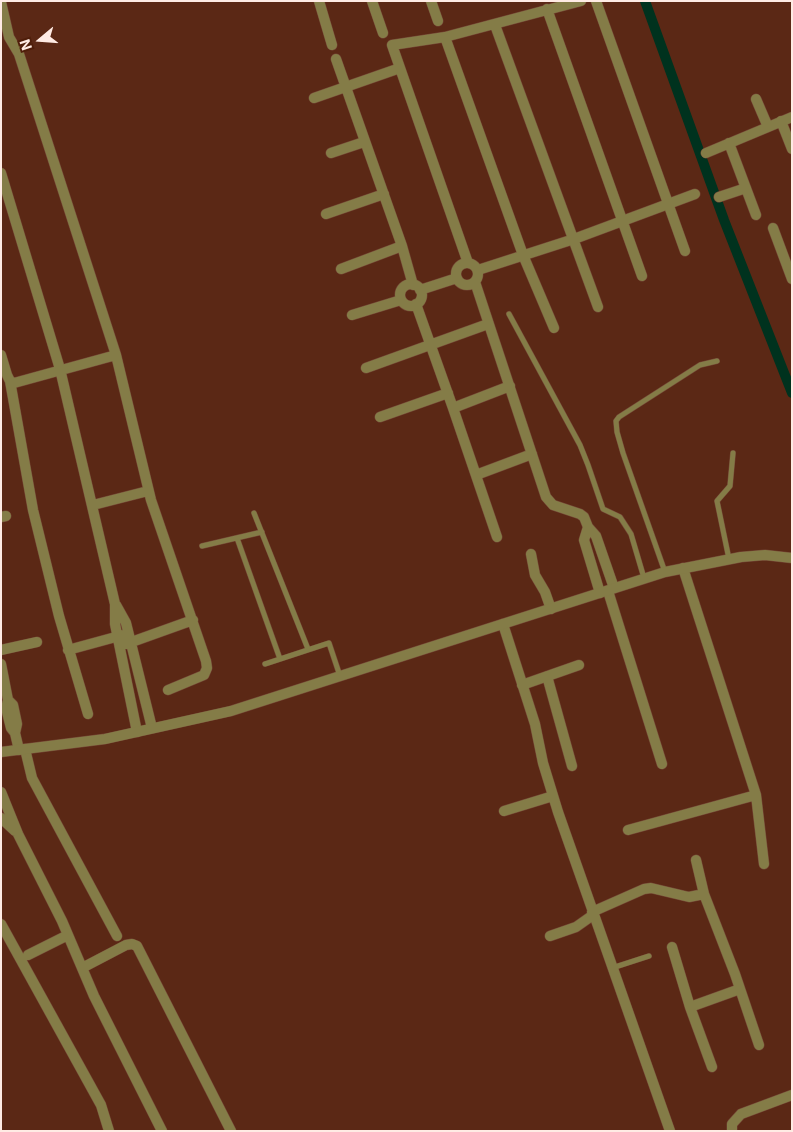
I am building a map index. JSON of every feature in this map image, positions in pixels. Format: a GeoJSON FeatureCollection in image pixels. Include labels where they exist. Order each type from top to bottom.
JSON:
{"type":"FeatureCollection","features":[{"type":"Feature","properties":{"kind":"street"},"geometry":{"type":"LineString","coordinates":[[372,1],[383,33]]}},
{"type":"Feature","properties":{"kind":"street"},"geometry":{"type":"LineString","coordinates":[[431,1],[438,21]]}},
{"type":"Feature","properties":{"kind":"street"},"geometry":{"type":"LineString","coordinates":[[468,264],[392,45],[445,37],[581,1]]}},
{"type":"Feature","properties":{"kind":"street"},"geometry":{"type":"LineString","coordinates":[[596,1],[667,205],[685,250]]}},
{"type":"Feature","properties":{"kind":"street"},"geometry":{"type":"LineString","coordinates":[[1,2],[9,38],[19,54],[116,355],[148,491],[208,668],[204,675],[168,690]]}},
{"type":"Feature","properties":{"kind":"street"},"geometry":{"type":"LineString","coordinates":[[322,2],[332,45]]}},
{"type":"Feature","properties":{"kind":"street"},"geometry":{"type":"LineString","coordinates":[[547,9],[642,276]]}},
{"type":"Feature","properties":{"kind":"street"},"geometry":{"type":"LineString","coordinates":[[495,25],[598,307]]}},
{"type":"Feature","properties":{"kind":"street"},"geometry":{"type":"LineString","coordinates":[[445,37],[523,255],[554,328]]}},
{"type":"Feature","properties":{"kind":"street"},"geometry":{"type":"LineString","coordinates":[[336,59],[417,287],[420,300],[416,304],[409,306],[401,300],[400,293],[409,284],[417,287],[457,278]]}},
{"type":"Feature","properties":{"kind":"street"},"geometry":{"type":"LineString","coordinates":[[314,98],[400,68]]}},
{"type":"Feature","properties":{"kind":"street"},"geometry":{"type":"LineString","coordinates":[[756,99],[768,127]]}},
{"type":"Feature","properties":{"kind":"street"},"geometry":{"type":"LineString","coordinates":[[706,153],[792,117]]}},
{"type":"Feature","properties":{"kind":"street"},"geometry":{"type":"LineString","coordinates":[[781,121],[792,149]]}},
{"type":"Feature","properties":{"kind":"street"},"geometry":{"type":"LineString","coordinates":[[331,153],[364,142]]}},
{"type":"Feature","properties":{"kind":"street"},"geometry":{"type":"LineString","coordinates":[[729,143],[756,215]]}},
{"type":"Feature","properties":{"kind":"street"},"geometry":{"type":"LineString","coordinates":[[1,173],[60,369],[115,604],[126,623],[124,640],[130,698],[137,732]]}},
{"type":"Feature","properties":{"kind":"street"},"geometry":{"type":"LineString","coordinates":[[720,197],[746,188]]}},
{"type":"Feature","properties":{"kind":"street"},"geometry":{"type":"LineString","coordinates":[[326,214],[384,194]]}},
{"type":"Feature","properties":{"kind":"street"},"geometry":{"type":"LineString","coordinates":[[478,270],[574,239],[695,194]]}},
{"type":"Feature","properties":{"kind":"street"},"geometry":{"type":"LineString","coordinates":[[773,228],[792,278]]}},
{"type":"Feature","properties":{"kind":"street"},"geometry":{"type":"LineString","coordinates":[[341,269],[402,246]]}},
{"type":"Feature","properties":{"kind":"street"},"geometry":{"type":"LineString","coordinates":[[475,282],[467,285],[460,282],[456,274],[460,266],[468,264],[478,270]]}},
{"type":"Feature","properties":{"kind":"street"},"geometry":{"type":"LineString","coordinates":[[478,270],[475,282],[544,491],[549,502],[584,517],[588,527],[596,536],[607,591],[662,764]]}},
{"type":"Feature","properties":{"kind":"street"},"geometry":{"type":"LineString","coordinates":[[352,315],[401,300]]}},
{"type":"Feature","properties":{"kind":"street"},"geometry":{"type":"LineString","coordinates":[[416,304],[497,537]]}},
{"type":"Feature","properties":{"kind":"street"},"geometry":{"type":"LineString","coordinates":[[366,368],[488,324]]}},
{"type":"Feature","properties":{"kind":"street"},"geometry":{"type":"LineString","coordinates":[[1,355],[10,381],[33,510],[68,650],[88,714]]}},
{"type":"Feature","properties":{"kind":"street"},"geometry":{"type":"LineString","coordinates":[[10,381],[17,383],[60,369],[116,355]]}},
{"type":"Feature","properties":{"kind":"street"},"geometry":{"type":"LineString","coordinates":[[453,408],[510,386]]}},
{"type":"Feature","properties":{"kind":"street"},"geometry":{"type":"LineString","coordinates":[[380,417],[448,393]]}},
{"type":"Feature","properties":{"kind":"street"},"geometry":{"type":"LineString","coordinates":[[476,475],[532,454]]}},
{"type":"Feature","properties":{"kind":"street"},"geometry":{"type":"LineString","coordinates":[[93,505],[148,491]]}},
{"type":"Feature","properties":{"kind":"street"},"geometry":{"type":"LineString","coordinates":[[588,527],[584,540],[607,591]]}},
{"type":"Feature","properties":{"kind":"street"},"geometry":{"type":"LineString","coordinates":[[531,554],[535,575],[551,609]]}},
{"type":"Feature","properties":{"kind":"street"},"geometry":{"type":"LineString","coordinates":[[1,752],[106,739],[231,711],[665,572],[729,559],[765,555],[792,558]]}},
{"type":"Feature","properties":{"kind":"street"},"geometry":{"type":"LineString","coordinates":[[683,568],[756,795],[764,864]]}},
{"type":"Feature","properties":{"kind":"street"},"geometry":{"type":"LineString","coordinates":[[68,650],[124,640],[193,620]]}},
{"type":"Feature","properties":{"kind":"street"},"geometry":{"type":"LineString","coordinates":[[503,624],[535,724],[553,796],[592,913],[670,1131]]}},
{"type":"Feature","properties":{"kind":"street"},"geometry":{"type":"LineString","coordinates":[[124,640],[143,694],[152,728]]}},
{"type":"Feature","properties":{"kind":"street"},"geometry":{"type":"LineString","coordinates":[[1,650],[37,642]]}},
{"type":"Feature","properties":{"kind":"street"},"geometry":{"type":"LineString","coordinates":[[1,664],[8,700],[6,708],[11,728],[22,749],[32,778],[117,936]]}},
{"type":"Feature","properties":{"kind":"street"},"geometry":{"type":"LineString","coordinates":[[522,685],[579,665]]}},
{"type":"Feature","properties":{"kind":"street"},"geometry":{"type":"LineString","coordinates":[[547,676],[572,766]]}},
{"type":"Feature","properties":{"kind":"street"},"geometry":{"type":"LineString","coordinates":[[130,698],[143,694]]}},
{"type":"Feature","properties":{"kind":"street"},"geometry":{"type":"LineString","coordinates":[[1,792],[18,834],[68,935],[117,1043],[162,1131]]}},
{"type":"Feature","properties":{"kind":"street"},"geometry":{"type":"LineString","coordinates":[[628,830],[756,795]]}},
{"type":"Feature","properties":{"kind":"street"},"geometry":{"type":"LineString","coordinates":[[504,811],[553,796]]}},
{"type":"Feature","properties":{"kind":"street"},"geometry":{"type":"LineString","coordinates":[[1,818],[18,834]]}},
{"type":"Feature","properties":{"kind":"street"},"geometry":{"type":"LineString","coordinates":[[696,860],[704,894],[759,1045]]}},
{"type":"Feature","properties":{"kind":"street"},"geometry":{"type":"LineString","coordinates":[[550,936],[576,927],[592,913],[644,889],[651,888],[689,897],[704,894]]}},
{"type":"Feature","properties":{"kind":"street"},"geometry":{"type":"LineString","coordinates":[[1,924],[101,1105],[109,1131]]}},
{"type":"Feature","properties":{"kind":"street"},"geometry":{"type":"LineString","coordinates":[[28,955],[68,935]]}},
{"type":"Feature","properties":{"kind":"street"},"geometry":{"type":"LineString","coordinates":[[82,968],[126,945],[132,944],[137,946],[231,1131]]}},
{"type":"Feature","properties":{"kind":"street"},"geometry":{"type":"LineString","coordinates":[[672,947],[690,1007],[712,1067]]}},
{"type":"Feature","properties":{"kind":"street"},"geometry":{"type":"LineString","coordinates":[[690,1007],[740,989]]}},
{"type":"Feature","properties":{"kind":"street"},"geometry":{"type":"LineString","coordinates":[[732,1131],[732,1124],[741,1114],[792,1095]]}},
{"type":"Feature","properties":{"kind":"lane"},"geometry":{"type":"LineString","coordinates":[[509,314],[580,445],[603,509],[620,518],[630,534],[644,579]]}},
{"type":"Feature","properties":{"kind":"lane"},"geometry":{"type":"LineString","coordinates":[[665,572],[623,453],[616,421],[619,417],[700,365],[717,361]]}},
{"type":"Feature","properties":{"kind":"lane"},"geometry":{"type":"LineString","coordinates":[[729,559],[717,501],[730,486],[734,452]]}},
{"type":"Feature","properties":{"kind":"lane"},"geometry":{"type":"LineString","coordinates":[[254,513],[308,650]]}},
{"type":"Feature","properties":{"kind":"lane"},"geometry":{"type":"LineString","coordinates":[[202,546],[262,532]]}},
{"type":"Feature","properties":{"kind":"lane"},"geometry":{"type":"LineString","coordinates":[[237,538],[280,659]]}},
{"type":"Feature","properties":{"kind":"lane"},"geometry":{"type":"LineString","coordinates":[[265,664],[330,643],[340,677]]}},
{"type":"Feature","properties":{"kind":"lane"},"geometry":{"type":"LineString","coordinates":[[612,968],[649,956]]}},
{"type":"Feature","properties":{"kind":"waterway"},"geometry":{"type":"LineString","coordinates":[[645,1],[724,220],[792,393]]}}]}
